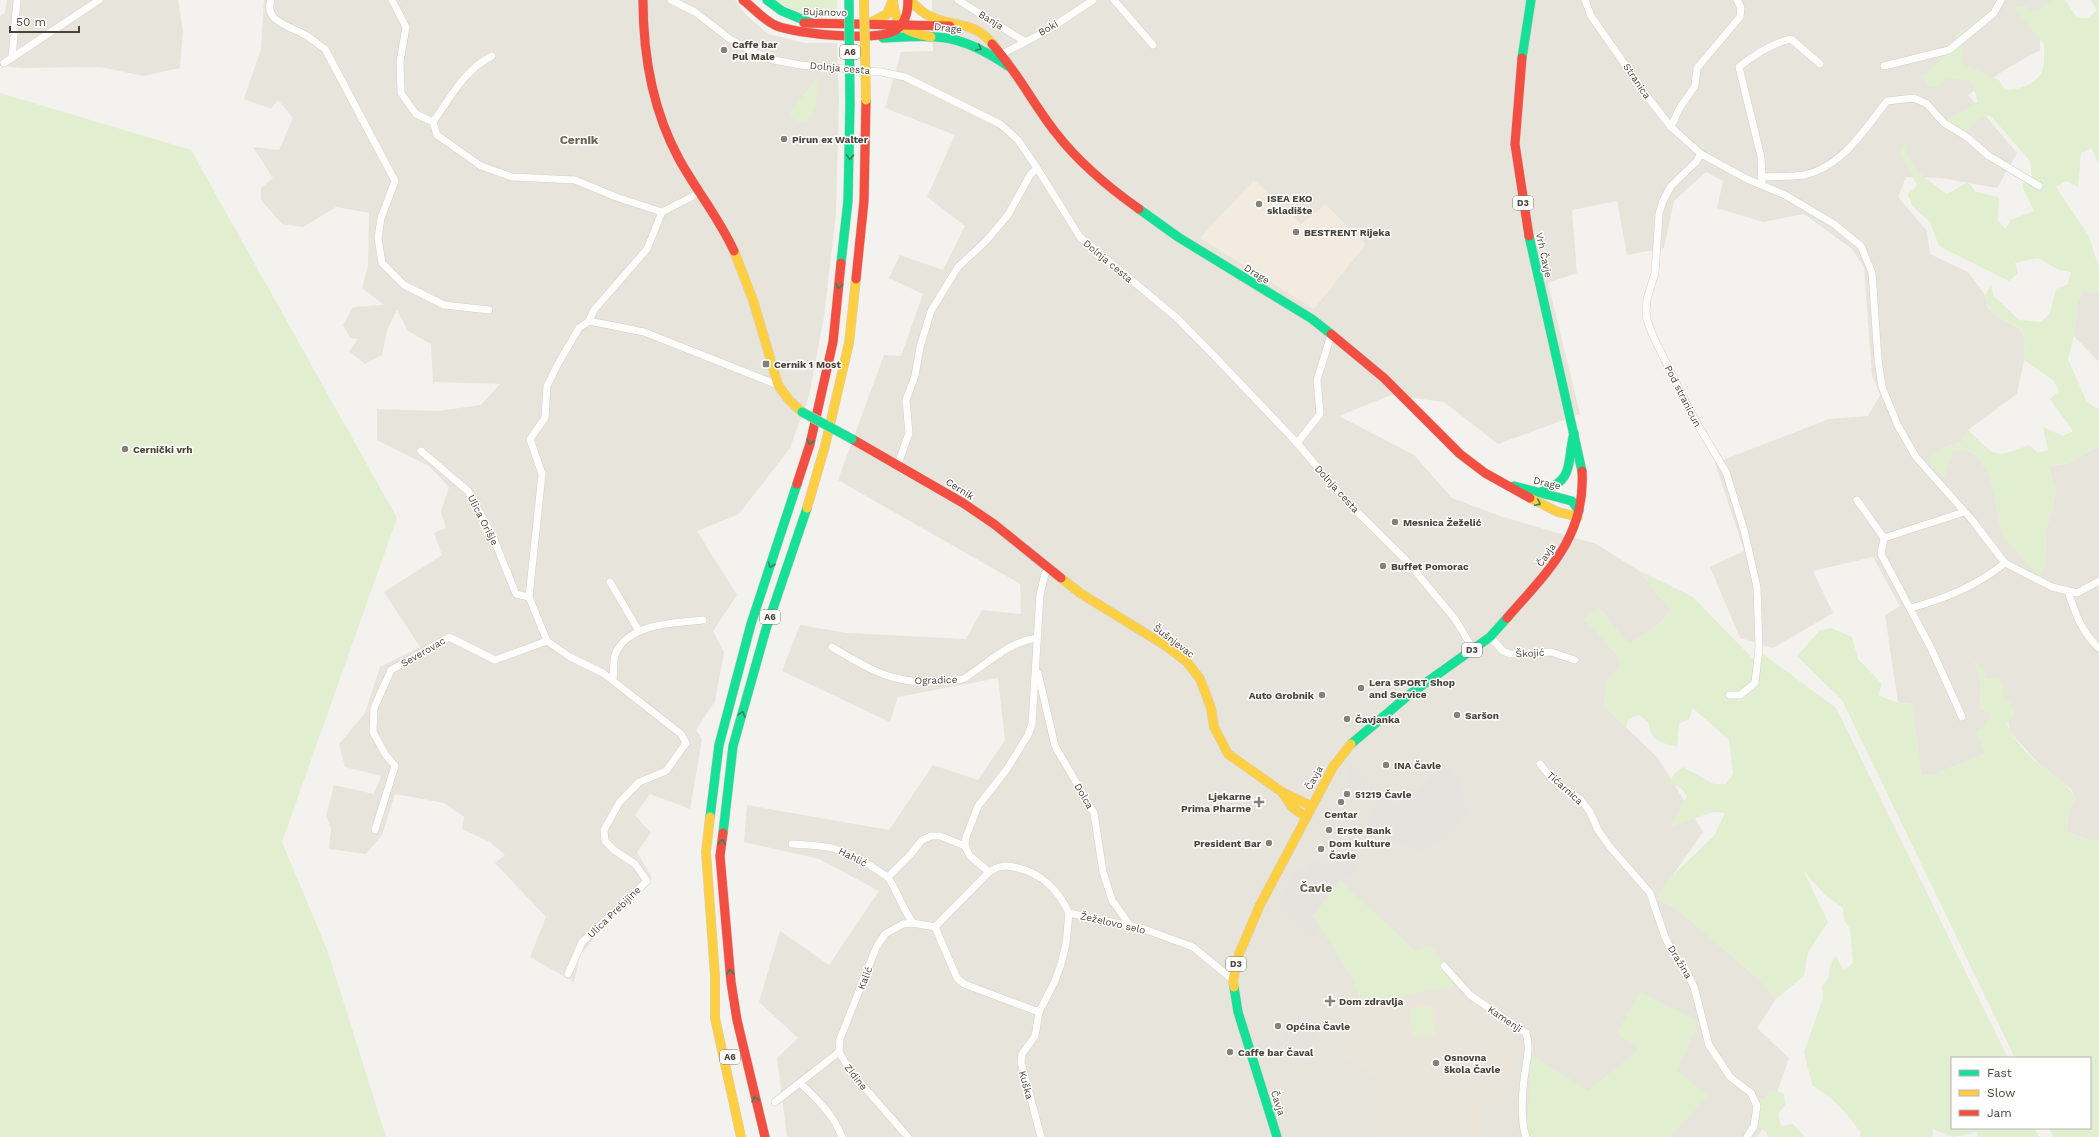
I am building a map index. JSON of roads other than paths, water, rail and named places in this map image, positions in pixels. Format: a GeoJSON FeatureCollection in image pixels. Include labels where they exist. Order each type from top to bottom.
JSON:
{"type":"FeatureCollection","features":[{"type":"Feature","properties":{"kind":"main road"},"geometry":{"type":"LineString","coordinates":[[643,0],[643,28],[652,83],[664,127],[679,158],[729,240],[744,274],[778,386]]}},
{"type":"Feature","properties":{"kind":"main road"},"geometry":{"type":"LineString","coordinates":[[743,0],[776,25],[803,34],[884,33],[896,30],[908,14],[909,0]]}},
{"type":"Feature","properties":{"kind":"main road","name":"Drage"},"geometry":{"type":"LineString","coordinates":[[743,0],[752,14],[761,22],[783,34],[799,38],[821,39],[948,38],[966,42],[986,52],[1013,70]]}},
{"type":"Feature","properties":{"kind":"main road","name":"Bujanovo"},"geometry":{"type":"LineString","coordinates":[[759,0],[781,17],[797,22],[900,25]]}},
{"type":"Feature","properties":{"kind":"main road"},"geometry":{"type":"LineString","coordinates":[[767,0],[787,14],[811,23]]}},
{"type":"Feature","properties":{"kind":"main road"},"geometry":{"type":"LineString","coordinates":[[843,0],[844,83],[850,103]]}},
{"type":"Feature","properties":{"kind":"main road","name":"A6"},"geometry":{"type":"LineString","coordinates":[[748,1137],[724,1030],[715,976],[706,852],[719,745],[751,624],[790,509],[810,444],[833,342],[845,235],[849,176],[849,0]]}},
{"type":"Feature","properties":{"kind":"main road","name":"A6"},"geometry":{"type":"LineString","coordinates":[[765,1137],[737,1020],[731,982],[720,856],[733,746],[766,629],[805,516],[825,446],[849,343],[864,200],[868,99],[864,0]]}},
{"type":"Feature","properties":{"kind":"main road"},"geometry":{"type":"LineString","coordinates":[[868,99],[871,0]]}},
{"type":"Feature","properties":{"kind":"main road"},"geometry":{"type":"LineString","coordinates":[[893,0],[895,18],[900,25],[912,33],[931,37]]}},
{"type":"Feature","properties":{"kind":"main road"},"geometry":{"type":"LineString","coordinates":[[868,24],[887,15],[893,0]]}},
{"type":"Feature","properties":{"kind":"main road"},"geometry":{"type":"LineString","coordinates":[[909,0],[921,12],[931,18],[963,24],[980,31],[990,37],[999,51]]}},
{"type":"Feature","properties":{"kind":"main road","name":"Vrh Čavje"},"geometry":{"type":"LineString","coordinates":[[1531,0],[1521,68],[1515,144],[1516,158],[1529,239],[1574,433],[1583,479],[1579,514]]}},
{"type":"Feature","properties":{"kind":"main road","name":"Drage"},"geometry":{"type":"LineString","coordinates":[[900,25],[958,27],[976,34],[999,51],[1055,132],[1074,155],[1114,191],[1178,237],[1252,284],[1312,319],[1384,378],[1460,454],[1485,474],[1540,504],[1558,512],[1579,514]]}},
{"type":"Feature","properties":{"kind":"main road","name":"Cernik"},"geometry":{"type":"LineString","coordinates":[[778,386],[789,400],[802,412],[898,464],[994,524],[1049,568]]}},
{"type":"Feature","properties":{"kind":"main road"},"geometry":{"type":"LineString","coordinates":[[1538,493],[1552,489],[1566,479],[1569,466],[1570,447],[1574,433]]}},
{"type":"Feature","properties":{"kind":"main road","name":"Drage"},"geometry":{"type":"LineString","coordinates":[[1504,483],[1572,501],[1579,514]]}},
{"type":"Feature","properties":{"kind":"main road","name":"Čavja"},"geometry":{"type":"LineString","coordinates":[[1277,1137],[1238,1012],[1233,980],[1239,954],[1260,905],[1311,806],[1333,767],[1350,745],[1410,694],[1490,637],[1557,561],[1569,539],[1579,514]]}},
{"type":"Feature","properties":{"kind":"main road","name":"Šušnjevac"},"geometry":{"type":"LineString","coordinates":[[1049,568],[1080,592],[1166,646],[1187,662],[1200,679],[1211,708],[1214,727],[1228,754],[1282,792],[1311,806]]}},
{"type":"Feature","properties":{"kind":"main road","name":"Šušnjevac"},"geometry":{"type":"LineString","coordinates":[[1282,792],[1292,807],[1306,817]]}},
{"type":"Feature","properties":{"kind":"main road"},"geometry":{"type":"LineString","coordinates":[[715,976],[716,1018],[720,1044],[741,1137]]}},
{"type":"Feature","properties":{"kind":"street"},"geometry":{"type":"LineString","coordinates":[[12,58],[17,0]]}},
{"type":"Feature","properties":{"kind":"street"},"geometry":{"type":"LineString","coordinates":[[4,63],[99,0]]}},
{"type":"Feature","properties":{"kind":"street"},"geometry":{"type":"LineString","coordinates":[[272,0],[270,5],[272,16],[283,25],[306,35],[325,49],[395,181],[381,218],[378,238],[382,263],[404,285],[444,305],[488,310]]}},
{"type":"Feature","properties":{"kind":"street"},"geometry":{"type":"LineString","coordinates":[[392,0],[406,27],[400,62],[401,92],[416,114],[433,122],[437,136],[481,166],[512,177],[575,180],[616,197],[662,212]]}},
{"type":"Feature","properties":{"kind":"street","name":"Dolnja cesta"},"geometry":{"type":"LineString","coordinates":[[672,0],[695,12],[730,39],[753,52],[774,60],[800,65],[882,72],[905,77],[929,87],[1000,124],[1018,140],[1080,237],[1179,321],[1296,443],[1347,502],[1405,559],[1455,620],[1473,649]]}},
{"type":"Feature","properties":{"kind":"street","name":"Banja"},"geometry":{"type":"LineString","coordinates":[[958,0],[1024,41]]}},
{"type":"Feature","properties":{"kind":"street","name":"Boki"},"geometry":{"type":"LineString","coordinates":[[999,51],[1048,30],[1093,0]]}},
{"type":"Feature","properties":{"kind":"street"},"geometry":{"type":"LineString","coordinates":[[1114,0],[1152,45]]}},
{"type":"Feature","properties":{"kind":"street","name":"Stranica"},"geometry":{"type":"LineString","coordinates":[[1585,0],[1592,16],[1649,99],[1671,127],[1701,154],[1747,179],[1785,194],[1834,224],[1861,246],[1872,273],[1878,360],[1882,387],[1898,426],[1916,457],[1964,512],[2005,563]]}},
{"type":"Feature","properties":{"kind":"street"},"geometry":{"type":"LineString","coordinates":[[1671,127],[1679,109],[1695,86],[1697,68],[1740,16],[1741,8],[1737,0]]}},
{"type":"Feature","properties":{"kind":"street"},"geometry":{"type":"LineString","coordinates":[[1884,66],[1949,50],[1994,13],[2001,0]]}},
{"type":"Feature","properties":{"kind":"street"},"geometry":{"type":"LineString","coordinates":[[1763,185],[1761,177],[1761,157],[1739,67],[1748,59],[1772,46],[1791,39],[1820,64]]}},
{"type":"Feature","properties":{"kind":"street"},"geometry":{"type":"LineString","coordinates":[[433,122],[463,79],[479,62],[492,56]]}},
{"type":"Feature","properties":{"kind":"street"},"geometry":{"type":"LineString","coordinates":[[1761,177],[1803,175],[1824,169],[1844,154],[1864,132],[1886,101],[1914,98],[1927,104],[1944,123],[1967,137],[1989,156],[2039,186]]}},
{"type":"Feature","properties":{"kind":"street","name":"Pod stranicun"},"geometry":{"type":"LineString","coordinates":[[1701,154],[1696,162],[1671,186],[1659,214],[1657,258],[1647,299],[1647,320],[1692,415],[1726,472],[1744,530],[1757,587],[1759,648],[1755,683],[1740,695],[1729,695]]}},
{"type":"Feature","properties":{"kind":"street"},"geometry":{"type":"LineString","coordinates":[[898,464],[909,433],[906,400],[915,376],[920,347],[931,311],[958,266],[986,241],[1008,215],[1030,175],[1037,168]]}},
{"type":"Feature","properties":{"kind":"street"},"geometry":{"type":"LineString","coordinates":[[613,680],[603,673],[570,656],[547,641],[529,597],[542,474],[530,439],[546,418],[547,386],[578,328],[588,321],[594,310],[647,249],[662,212],[701,192]]}},
{"type":"Feature","properties":{"kind":"street"},"geometry":{"type":"LineString","coordinates":[[588,321],[644,332],[778,386]]}},
{"type":"Feature","properties":{"kind":"street"},"geometry":{"type":"LineString","coordinates":[[1296,443],[1320,414],[1317,380],[1331,335]]}},
{"type":"Feature","properties":{"kind":"street","name":"Ulica Orišje"},"geometry":{"type":"LineString","coordinates":[[422,452],[468,491],[493,537],[516,594],[529,597]]}},
{"type":"Feature","properties":{"kind":"street"},"geometry":{"type":"LineString","coordinates":[[1857,500],[1884,538],[1881,554],[1932,648],[1962,717]]}},
{"type":"Feature","properties":{"kind":"street"},"geometry":{"type":"LineString","coordinates":[[1884,538],[1964,512]]}},
{"type":"Feature","properties":{"kind":"street"},"geometry":{"type":"LineString","coordinates":[[1911,608],[1951,595],[1984,580],[2005,563],[2052,587],[2077,594],[2099,581]]}},
{"type":"Feature","properties":{"kind":"street"},"geometry":{"type":"LineString","coordinates":[[1039,1012],[964,984],[957,978],[936,927],[989,872],[970,856],[965,846],[966,837],[978,806],[1007,769],[1028,735],[1034,711],[1036,638],[1041,585],[1049,568]]}},
{"type":"Feature","properties":{"kind":"street"},"geometry":{"type":"LineString","coordinates":[[610,582],[639,632]]}},
{"type":"Feature","properties":{"kind":"street"},"geometry":{"type":"LineString","coordinates":[[2068,591],[2075,612],[2088,638],[2099,648]]}},
{"type":"Feature","properties":{"kind":"street"},"geometry":{"type":"LineString","coordinates":[[613,680],[615,655],[625,641],[639,632],[660,625],[703,620]]}},
{"type":"Feature","properties":{"kind":"street","name":"Severovac"},"geometry":{"type":"LineString","coordinates":[[375,830],[395,766],[385,754],[373,732],[374,708],[392,670],[449,637],[495,660],[547,641]]}},
{"type":"Feature","properties":{"kind":"street","name":"Škojić"},"geometry":{"type":"LineString","coordinates":[[1490,637],[1503,651],[1510,654],[1552,652],[1575,660]]}},
{"type":"Feature","properties":{"kind":"street","name":"Ogradice"},"geometry":{"type":"LineString","coordinates":[[832,647],[875,672],[902,681],[933,682],[963,679],[1017,642],[1036,638]]}},
{"type":"Feature","properties":{"kind":"street","name":"Dolca"},"geometry":{"type":"LineString","coordinates":[[1036,664],[1055,746],[1094,813],[1103,872],[1112,900],[1131,926]]}},
{"type":"Feature","properties":{"kind":"street","name":"Ulica Prebijine"},"geometry":{"type":"LineString","coordinates":[[568,974],[582,942],[647,881],[634,864],[614,850],[605,841],[604,830],[620,803],[639,782],[666,771],[686,743],[681,734],[613,680]]}},
{"type":"Feature","properties":{"kind":"street","name":"Tićarnica"},"geometry":{"type":"LineString","coordinates":[[1540,764],[1552,779],[1581,800],[1590,812]]}},
{"type":"Feature","properties":{"kind":"street","name":"Dražina"},"geometry":{"type":"LineString","coordinates":[[1590,812],[1598,830],[1650,893],[1665,937],[1674,955],[1685,968],[1694,987],[1709,1045],[1730,1077],[1751,1092],[1757,1106],[1754,1126],[1747,1137]]}},
{"type":"Feature","properties":{"kind":"street"},"geometry":{"type":"LineString","coordinates":[[913,923],[905,912],[888,877],[910,855],[922,840],[931,836],[940,836],[965,846]]}},
{"type":"Feature","properties":{"kind":"street","name":"Hahlić"},"geometry":{"type":"LineString","coordinates":[[792,844],[829,846],[843,850],[888,877]]}},
{"type":"Feature","properties":{"kind":"street","name":"Žeželovo selo"},"geometry":{"type":"LineString","coordinates":[[989,872],[997,866],[1006,865],[1040,876],[1064,903],[1069,913],[1144,929],[1193,947],[1233,980]]}},
{"type":"Feature","properties":{"kind":"street","name":"Kuška"},"geometry":{"type":"LineString","coordinates":[[1041,1137],[1020,1062],[1022,1054],[1035,1036],[1039,1012],[1055,981],[1061,964],[1066,944],[1069,913]]}},
{"type":"Feature","properties":{"kind":"street","name":"Kalić"},"geometry":{"type":"LineString","coordinates":[[840,1052],[840,1039],[876,948],[885,934],[903,924],[913,923],[936,927]]}},
{"type":"Feature","properties":{"kind":"street","name":"Kamenji"},"geometry":{"type":"LineString","coordinates":[[1444,966],[1470,994],[1526,1033],[1528,1040],[1528,1054],[1523,1111],[1526,1137]]}},
{"type":"Feature","properties":{"kind":"street","name":"Zidine"},"geometry":{"type":"LineString","coordinates":[[775,1102],[840,1052],[851,1072],[908,1137]]}},
{"type":"Feature","properties":{"kind":"street"},"geometry":{"type":"LineString","coordinates":[[800,1083],[818,1100],[833,1119],[842,1137]]}},
{"type":"Feature","properties":{"kind":"place","name":"Caffe bar Pul Male"},"geometry":{"type":"Point","coordinates":[724,50]}},
{"type":"Feature","properties":{"kind":"place","name":"Pirun ex Walter"},"geometry":{"type":"Point","coordinates":[784,139]}},
{"type":"Feature","properties":{"kind":"place","name":"ISEA EKO skladište"},"geometry":{"type":"Point","coordinates":[1259,204]}},
{"type":"Feature","properties":{"kind":"place","name":"BESTRENT Rijeka"},"geometry":{"type":"Point","coordinates":[1296,232]}},
{"type":"Feature","properties":{"kind":"place","name":"Cernik 1 Most"},"geometry":{"type":"Point","coordinates":[766,364]}},
{"type":"Feature","properties":{"kind":"place","name":"Cernički vrh"},"geometry":{"type":"Point","coordinates":[125,449]}},
{"type":"Feature","properties":{"kind":"place","name":"Mesnica Žeželić"},"geometry":{"type":"Point","coordinates":[1395,522]}},
{"type":"Feature","properties":{"kind":"place","name":"Buffet Pomorac"},"geometry":{"type":"Point","coordinates":[1383,566]}},
{"type":"Feature","properties":{"kind":"place","name":"Lera SPORT Shop and Service"},"geometry":{"type":"Point","coordinates":[1361,688]}},
{"type":"Feature","properties":{"kind":"place","name":"Auto Grobnik"},"geometry":{"type":"Point","coordinates":[1322,695]}},
{"type":"Feature","properties":{"kind":"place","name":"Saršon"},"geometry":{"type":"Point","coordinates":[1457,715]}},
{"type":"Feature","properties":{"kind":"place","name":"Čavjanka"},"geometry":{"type":"Point","coordinates":[1347,719]}},
{"type":"Feature","properties":{"kind":"place","name":"INA Čavle"},"geometry":{"type":"Point","coordinates":[1386,765]}},
{"type":"Feature","properties":{"kind":"place","name":"51219 Čavle"},"geometry":{"type":"Point","coordinates":[1347,794]}},
{"type":"Feature","properties":{"kind":"place","name":"Ljekarne Prima Pharme"},"geometry":{"type":"Point","coordinates":[1259,802]}},
{"type":"Feature","properties":{"kind":"place","name":"Centar"},"geometry":{"type":"Point","coordinates":[1341,802]}},
{"type":"Feature","properties":{"kind":"place","name":"Erste Bank"},"geometry":{"type":"Point","coordinates":[1329,830]}},
{"type":"Feature","properties":{"kind":"place","name":"President Bar"},"geometry":{"type":"Point","coordinates":[1269,843]}},
{"type":"Feature","properties":{"kind":"place","name":"Dom kulture Čavle"},"geometry":{"type":"Point","coordinates":[1321,849]}},
{"type":"Feature","properties":{"kind":"place","name":"Dom zdravlja"},"geometry":{"type":"Point","coordinates":[1330,1001]}},
{"type":"Feature","properties":{"kind":"place","name":"Općina Čavle"},"geometry":{"type":"Point","coordinates":[1278,1026]}},
{"type":"Feature","properties":{"kind":"place","name":"Caffe bar Čaval"},"geometry":{"type":"Point","coordinates":[1230,1052]}},
{"type":"Feature","properties":{"kind":"place","name":"Osnovna škola Čavle"},"geometry":{"type":"Point","coordinates":[1436,1063]}},
{"type":"Feature","properties":{"kind":"district","name":"Cernik"},"geometry":{"type":"Point","coordinates":[579,140]}},
{"type":"Feature","properties":{"kind":"district","name":"Čavle"},"geometry":{"type":"Point","coordinates":[1316,888]}}]}
